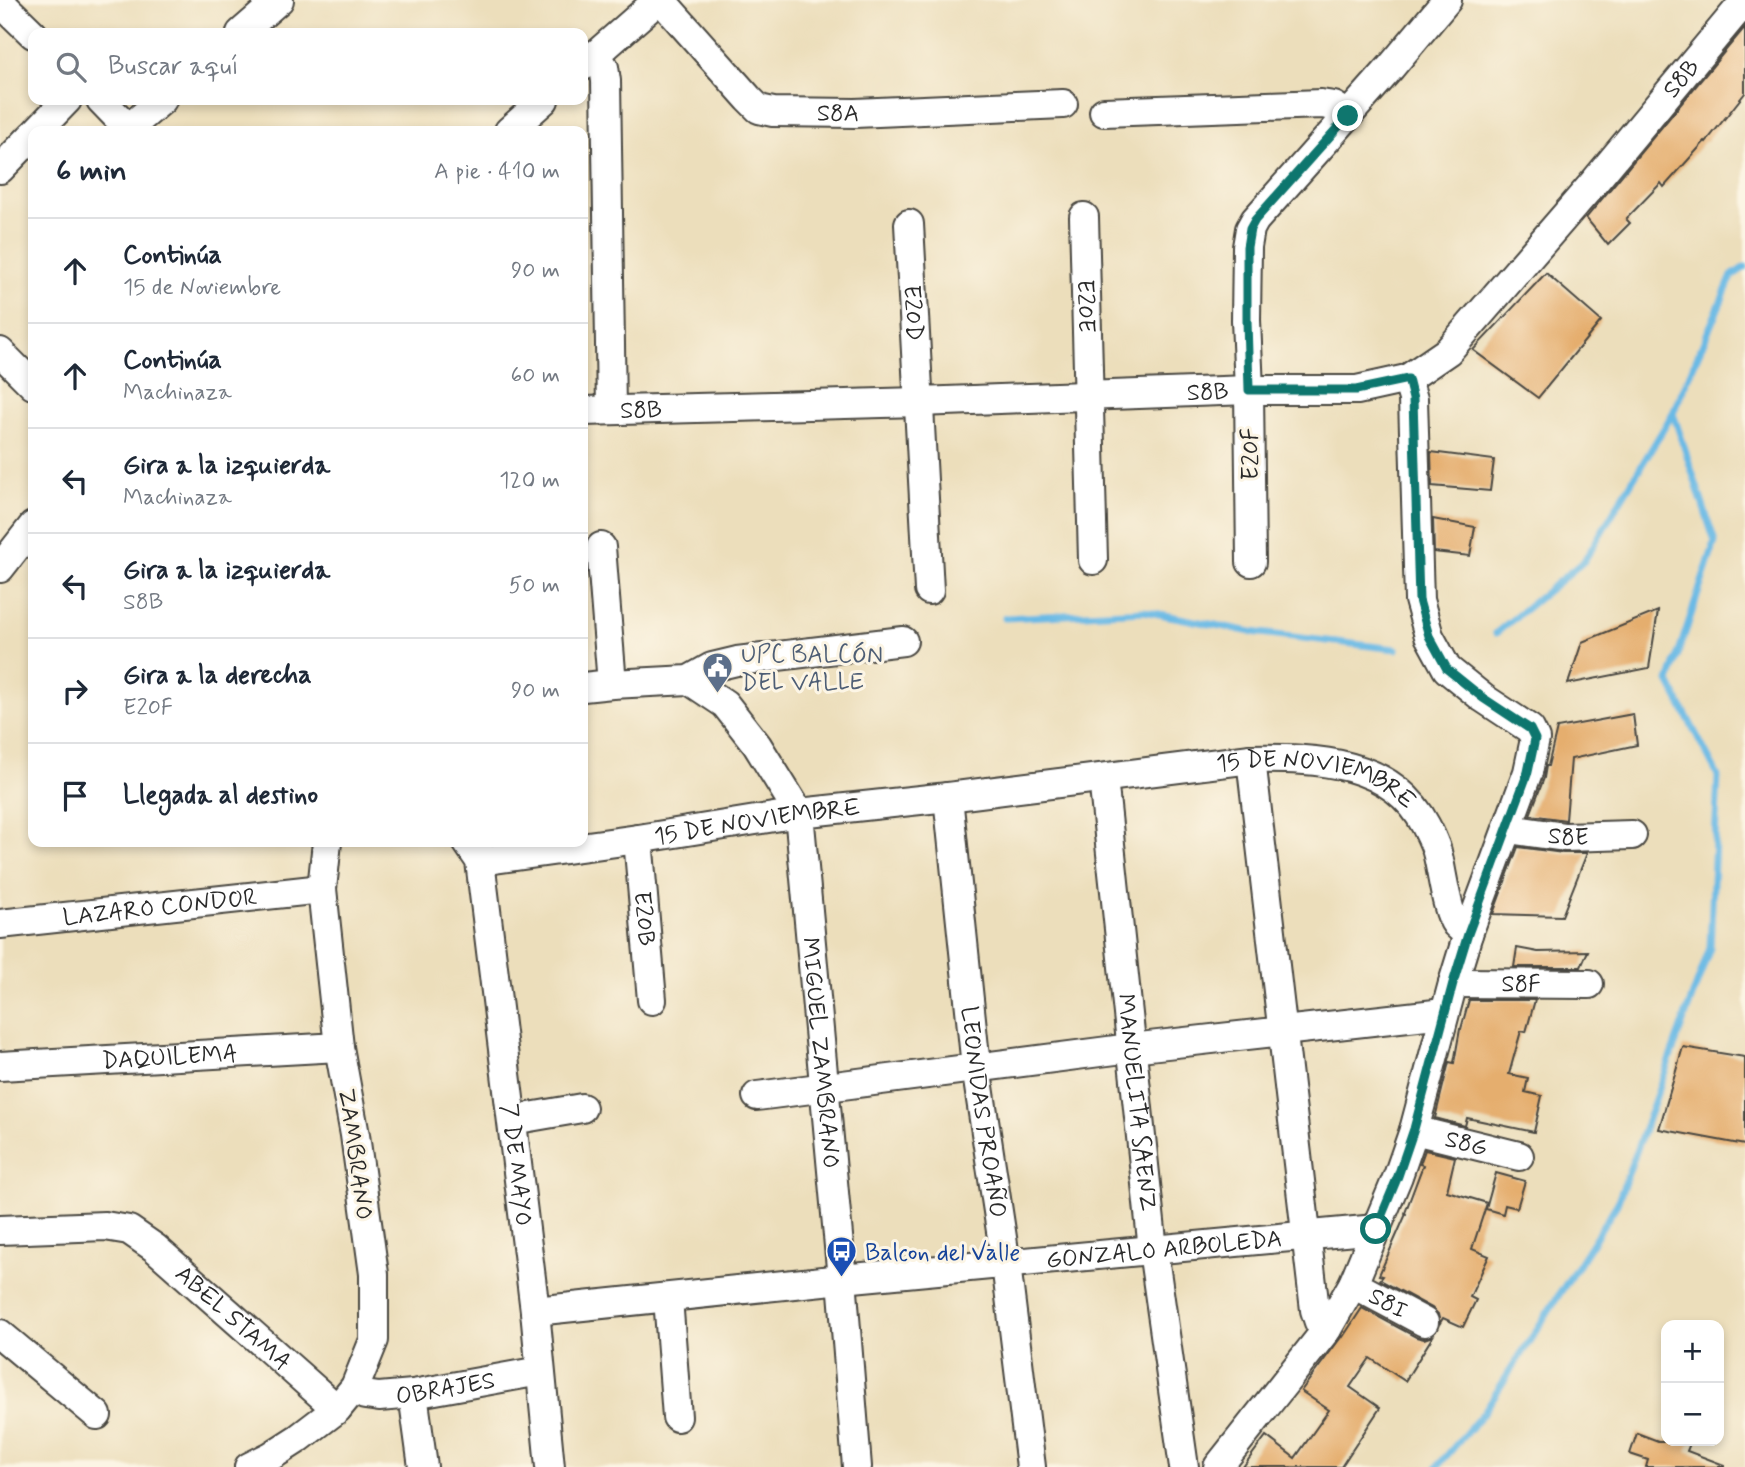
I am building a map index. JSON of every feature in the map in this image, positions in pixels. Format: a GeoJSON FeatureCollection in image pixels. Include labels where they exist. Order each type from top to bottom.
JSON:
{"type":"FeatureCollection","features":[{"type":"Feature","properties":{"kind":"street"},"geometry":{"type":"LineString","coordinates":[[611,410],[606,81],[604,67],[589,60],[660,0]]}},
{"type":"Feature","properties":{"kind":"street","name":"S8A"},"geometry":{"type":"LineString","coordinates":[[660,0],[759,109],[773,112],[855,113],[1062,104]]}},
{"type":"Feature","properties":{"kind":"street","name":"E20F"},"geometry":{"type":"LineString","coordinates":[[1251,562],[1247,296],[1247,238],[1250,229],[1447,0]]}},
{"type":"Feature","properties":{"kind":"street","name":"S8B"},"geometry":{"type":"LineString","coordinates":[[588,411],[1249,390],[1356,390],[1408,379],[1448,351],[1591,186],[1745,1]]}},
{"type":"Feature","properties":{"kind":"street"},"geometry":{"type":"LineString","coordinates":[[0,2],[28,29]]}},
{"type":"Feature","properties":{"kind":"street"},"geometry":{"type":"LineString","coordinates":[[1104,112],[1321,104],[1334,106],[1348,116]]}},
{"type":"Feature","properties":{"kind":"street"},"geometry":{"type":"LineString","coordinates":[[42,126],[62,105]]}},
{"type":"Feature","properties":{"kind":"street"},"geometry":{"type":"LineString","coordinates":[[106,105],[126,126]]}},
{"type":"Feature","properties":{"kind":"street"},"geometry":{"type":"LineString","coordinates":[[134,126],[157,105]]}},
{"type":"Feature","properties":{"kind":"street"},"geometry":{"type":"LineString","coordinates":[[515,126],[538,105]]}},
{"type":"Feature","properties":{"kind":"street"},"geometry":{"type":"LineString","coordinates":[[0,169],[28,140]]}},
{"type":"Feature","properties":{"kind":"street","name":"E20E"},"geometry":{"type":"LineString","coordinates":[[1084,217],[1093,560]]}},
{"type":"Feature","properties":{"kind":"street","name":"E20D"},"geometry":{"type":"LineString","coordinates":[[909,224],[929,590]]}},
{"type":"Feature","properties":{"kind":"street"},"geometry":{"type":"LineString","coordinates":[[0,352],[28,380]]}},
{"type":"Feature","properties":{"kind":"street"},"geometry":{"type":"LineString","coordinates":[[1218,1467],[1327,1329],[1353,1284],[1398,1176],[1414,1129],[1468,934],[1528,772],[1535,739],[1530,729],[1483,698],[1447,669],[1429,636],[1419,600],[1413,399],[1408,379]]}},
{"type":"Feature","properties":{"kind":"street"},"geometry":{"type":"LineString","coordinates":[[0,568],[28,532]]}},
{"type":"Feature","properties":{"kind":"street"},"geometry":{"type":"LineString","coordinates":[[601,547],[611,684]]}},
{"type":"Feature","properties":{"kind":"street"},"geometry":{"type":"LineString","coordinates":[[588,686],[689,680],[712,667],[737,661],[903,642]]}},
{"type":"Feature","properties":{"kind":"street","name":"MIGUEL ZAMBRANO"},"geometry":{"type":"LineString","coordinates":[[689,680],[725,704],[757,745],[799,813],[857,1467]]}},
{"type":"Feature","properties":{"kind":"street","name":"15 DE NOVIEMBRE"},"geometry":{"type":"LineString","coordinates":[[588,843],[638,839],[799,813],[1251,759],[1300,758],[1345,766],[1381,778],[1403,796],[1420,815],[1437,847],[1454,922],[1468,934]]}},
{"type":"Feature","properties":{"kind":"street"},"geometry":{"type":"LineString","coordinates":[[1251,759],[1315,1310],[1319,1322],[1327,1329]]}},
{"type":"Feature","properties":{"kind":"street","name":"MANUELITA SAENZ"},"geometry":{"type":"LineString","coordinates":[[1103,778],[1153,1250],[1184,1467]]}},
{"type":"Feature","properties":{"kind":"street","name":"LEONIDAS PROAÑO"},"geometry":{"type":"LineString","coordinates":[[948,797],[976,1068],[1006,1264],[1031,1467]]}},
{"type":"Feature","properties":{"kind":"street","name":"S8E"},"geometry":{"type":"LineString","coordinates":[[1508,829],[1565,837],[1632,835]]}},
{"type":"Feature","properties":{"kind":"street","name":"E20B"},"geometry":{"type":"LineString","coordinates":[[638,839],[652,1000]]}},
{"type":"Feature","properties":{"kind":"street","name":"ZAMBRANO"},"geometry":{"type":"LineString","coordinates":[[264,1463],[337,1409],[355,1387],[374,1340],[374,1274],[355,1135],[339,1047],[322,889],[326,847]]}},
{"type":"Feature","properties":{"kind":"street","name":"15 DE NOVIEMBRE"},"geometry":{"type":"LineString","coordinates":[[474,851],[529,847]]}},
{"type":"Feature","properties":{"kind":"street","name":"7 DE MAYO"},"geometry":{"type":"LineString","coordinates":[[474,851],[512,1120],[550,1467]]}},
{"type":"Feature","properties":{"kind":"street","name":"LAZARO CONDOR"},"geometry":{"type":"LineString","coordinates":[[0,924],[322,889]]}},
{"type":"Feature","properties":{"kind":"street","name":"S8F"},"geometry":{"type":"LineString","coordinates":[[1453,983],[1589,984]]}},
{"type":"Feature","properties":{"kind":"street"},"geometry":{"type":"LineString","coordinates":[[757,1096],[1131,1048],[1444,1013]]}},
{"type":"Feature","properties":{"kind":"street","name":"DAQUILEMA"},"geometry":{"type":"LineString","coordinates":[[0,1066],[339,1047]]}},
{"type":"Feature","properties":{"kind":"street"},"geometry":{"type":"LineString","coordinates":[[512,1120],[582,1108]]}},
{"type":"Feature","properties":{"kind":"street","name":"S8G"},"geometry":{"type":"LineString","coordinates":[[1414,1129],[1519,1156]]}},
{"type":"Feature","properties":{"kind":"street","name":"ABEL STAMA"},"geometry":{"type":"LineString","coordinates":[[0,1230],[104,1227],[129,1230],[155,1248],[337,1409]]}},
{"type":"Feature","properties":{"kind":"street","name":"GONZALO ARBOLEDA"},"geometry":{"type":"LineString","coordinates":[[535,1311],[1376,1229]]}},
{"type":"Feature","properties":{"kind":"street","name":"S8I"},"geometry":{"type":"LineString","coordinates":[[1353,1284],[1424,1322]]}},
{"type":"Feature","properties":{"kind":"street"},"geometry":{"type":"LineString","coordinates":[[668,1298],[677,1417]]}},
{"type":"Feature","properties":{"kind":"street"},"geometry":{"type":"LineString","coordinates":[[0,1334],[97,1415]]}},
{"type":"Feature","properties":{"kind":"street","name":"OBRAJES"},"geometry":{"type":"LineString","coordinates":[[355,1387],[365,1395],[379,1397],[413,1394],[540,1371]]}},
{"type":"Feature","properties":{"kind":"street"},"geometry":{"type":"LineString","coordinates":[[413,1394],[423,1467]]}},
{"type":"Feature","properties":{"kind":"building"},"geometry":{"type":"Polygon","coordinates":[[[1745,27],[1745,93],[1706,142],[1664,187],[1661,183],[1626,219],[1630,223],[1608,245],[1586,218],[1745,27]]]}},
{"type":"Feature","properties":{"kind":"building"},"geometry":{"type":"Polygon","coordinates":[[[1546,273],[1601,321],[1538,398],[1473,350],[1546,273]]]}},
{"type":"Feature","properties":{"kind":"building"},"geometry":{"type":"Polygon","coordinates":[[[1431,452],[1494,460],[1490,491],[1432,486],[1431,452]]]}},
{"type":"Feature","properties":{"kind":"building"},"geometry":{"type":"Polygon","coordinates":[[[1433,519],[1475,527],[1470,556],[1434,552],[1433,519]]]}},
{"type":"Feature","properties":{"kind":"building"},"geometry":{"type":"Polygon","coordinates":[[[1658,611],[1649,668],[1568,684],[1582,642],[1658,611]]]}},
{"type":"Feature","properties":{"kind":"building"},"geometry":{"type":"Polygon","coordinates":[[[1633,714],[1637,745],[1571,759],[1566,820],[1530,815],[1548,766],[1557,728],[1633,714]]]}},
{"type":"Feature","properties":{"kind":"building"},"geometry":{"type":"Polygon","coordinates":[[[1518,847],[1587,853],[1562,916],[1493,914],[1518,847]]]}},
{"type":"Feature","properties":{"kind":"building"},"geometry":{"type":"Polygon","coordinates":[[[1517,948],[1538,952],[1588,951],[1581,967],[1514,967],[1517,948]]]}},
{"type":"Feature","properties":{"kind":"building"},"geometry":{"type":"Polygon","coordinates":[[[1469,1000],[1535,1000],[1526,1032],[1521,1031],[1509,1074],[1528,1078],[1525,1092],[1542,1096],[1534,1132],[1467,1118],[1465,1126],[1435,1118],[1449,1062],[1454,1063],[1469,1000]]]}},
{"type":"Feature","properties":{"kind":"building"},"geometry":{"type":"Polygon","coordinates":[[[1683,1047],[1745,1057],[1745,1145],[1659,1129],[1683,1047]]]}},
{"type":"Feature","properties":{"kind":"building"},"geometry":{"type":"Polygon","coordinates":[[[1425,1150],[1455,1157],[1447,1191],[1487,1203],[1472,1249],[1489,1256],[1470,1297],[1476,1300],[1463,1327],[1443,1318],[1440,1323],[1438,1314],[1432,1308],[1380,1280],[1383,1276],[1379,1275],[1406,1214],[1423,1165],[1420,1164],[1425,1150]]]}},
{"type":"Feature","properties":{"kind":"building"},"geometry":{"type":"Polygon","coordinates":[[[1496,1173],[1525,1181],[1517,1208],[1505,1205],[1503,1214],[1486,1209],[1496,1173]]]}},
{"type":"Feature","properties":{"kind":"building"},"geometry":{"type":"Polygon","coordinates":[[[1362,1308],[1416,1337],[1424,1339],[1433,1336],[1405,1381],[1370,1358],[1350,1387],[1380,1408],[1341,1467],[1243,1467],[1266,1436],[1295,1458],[1329,1410],[1301,1391],[1362,1308]]]}},
{"type":"Feature","properties":{"kind":"building"},"geometry":{"type":"Polygon","coordinates":[[[1637,1433],[1661,1441],[1661,1446],[1689,1446],[1687,1451],[1724,1467],[1646,1467],[1648,1460],[1630,1454],[1637,1433]]]}},
{"type":"Feature","properties":{"kind":"waterway"},"geometry":{"type":"LineString","coordinates":[[1437,1467],[1484,1412],[1617,1204],[1710,948],[1718,776],[1669,682],[1715,542],[1673,413],[1732,276],[1745,267]]}},
{"type":"Feature","properties":{"kind":"waterway"},"geometry":{"type":"LineString","coordinates":[[1496,633],[1584,561],[1673,413]]}},
{"type":"Feature","properties":{"kind":"waterway"},"geometry":{"type":"LineString","coordinates":[[1005,618],[1144,611],[1251,632],[1396,649]]}},
{"type":"Feature","properties":{"kind":"place","name":"UPC BALCÓN DEL VALLE"},"geometry":{"type":"Point","coordinates":[718,695]}},
{"type":"Feature","properties":{"kind":"place","name":"Balcon del Valle"},"geometry":{"type":"Point","coordinates":[842,1279]}},
{"type":"Feature","properties":{"kind":"route"},"geometry":{"type":"LineString","coordinates":[[1348,116],[1255,220],[1250,229],[1247,238],[1249,390],[1356,390],[1408,379],[1413,399],[1419,600],[1429,636],[1447,669],[1483,698],[1530,729],[1535,739],[1528,772],[1468,934],[1414,1129],[1376,1229]]}}]}
